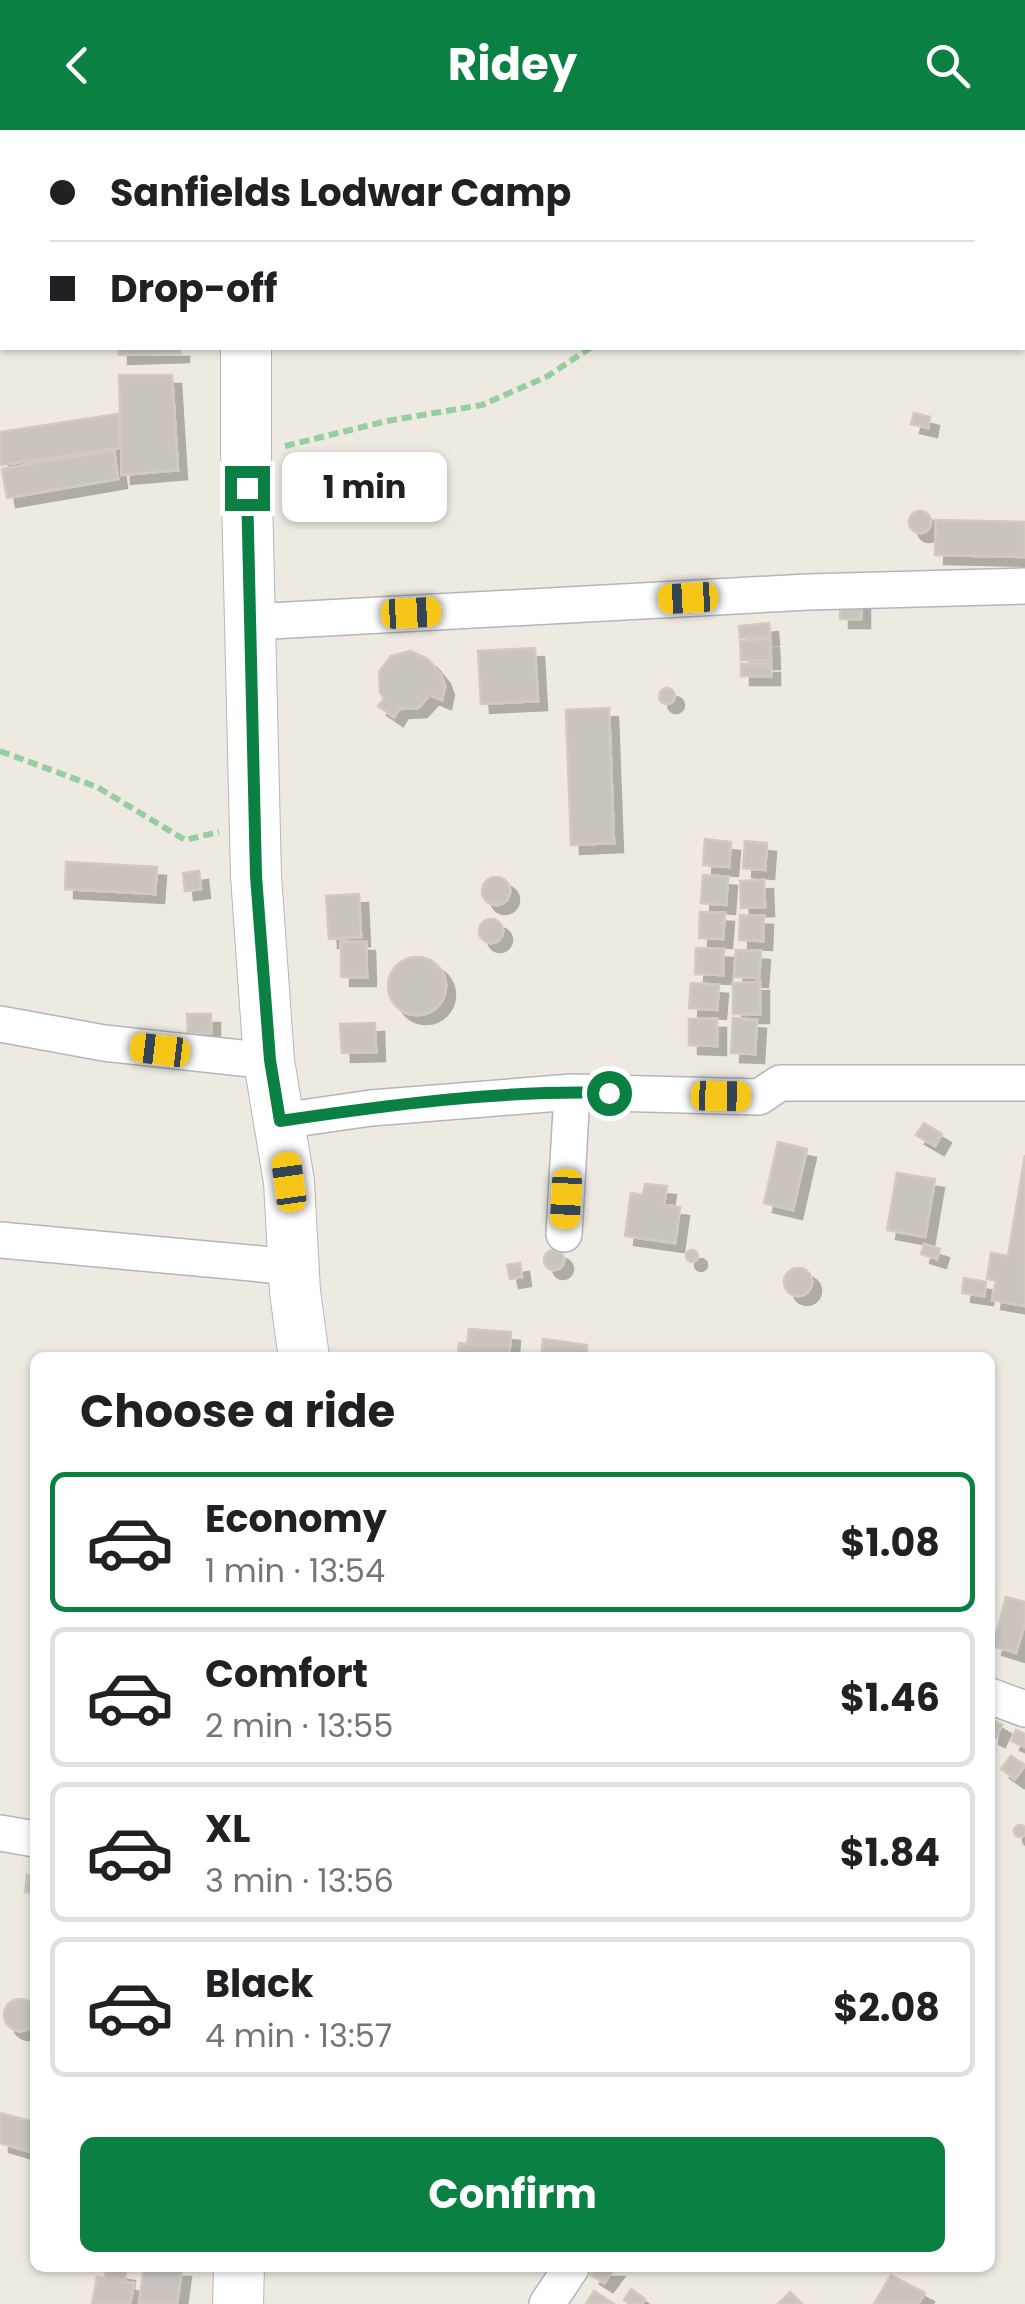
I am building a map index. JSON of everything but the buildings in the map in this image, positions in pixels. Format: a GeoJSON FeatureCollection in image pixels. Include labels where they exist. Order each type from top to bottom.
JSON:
{"type":"FeatureCollection","features":[{"type":"Feature","properties":{"kind":"street"},"geometry":{"type":"LineString","coordinates":[[246,350],[254,822],[270,1060],[289,1182],[303,1352]]}},
{"type":"Feature","properties":{"kind":"street"},"geometry":{"type":"LineString","coordinates":[[252,622],[808,592],[1025,586]]}},
{"type":"Feature","properties":{"kind":"street"},"geometry":{"type":"LineString","coordinates":[[0,1024],[104,1044],[270,1060]]}},
{"type":"Feature","properties":{"kind":"street"},"geometry":{"type":"LineString","coordinates":[[280,1121],[371,1108],[572,1092],[759,1096],[780,1083],[1025,1083]]}},
{"type":"Feature","properties":{"kind":"street"},"geometry":{"type":"LineString","coordinates":[[564,1234],[572,1092]]}},
{"type":"Feature","properties":{"kind":"street"},"geometry":{"type":"LineString","coordinates":[[0,1240],[294,1267]]}},
{"type":"Feature","properties":{"kind":"street"},"geometry":{"type":"LineString","coordinates":[[995,1698],[1025,1709]]}},
{"type":"Feature","properties":{"kind":"street"},"geometry":{"type":"LineString","coordinates":[[238,2304],[239,2272]]}},
{"type":"Feature","properties":{"kind":"street"},"geometry":{"type":"LineString","coordinates":[[548,2304],[568,2272]]}},
{"type":"Feature","properties":{"kind":"path"},"geometry":{"type":"LineString","coordinates":[[246,454],[387,421],[482,405],[548,376],[587,350]]}},
{"type":"Feature","properties":{"kind":"path"},"geometry":{"type":"LineString","coordinates":[[0,751],[97,787],[185,840],[254,822]]}},
{"type":"Feature","properties":{"kind":"route"},"geometry":{"type":"LineString","coordinates":[[247,488],[256,876],[270,1060],[280,1121],[371,1108],[572,1092],[609,1093]]}}]}
